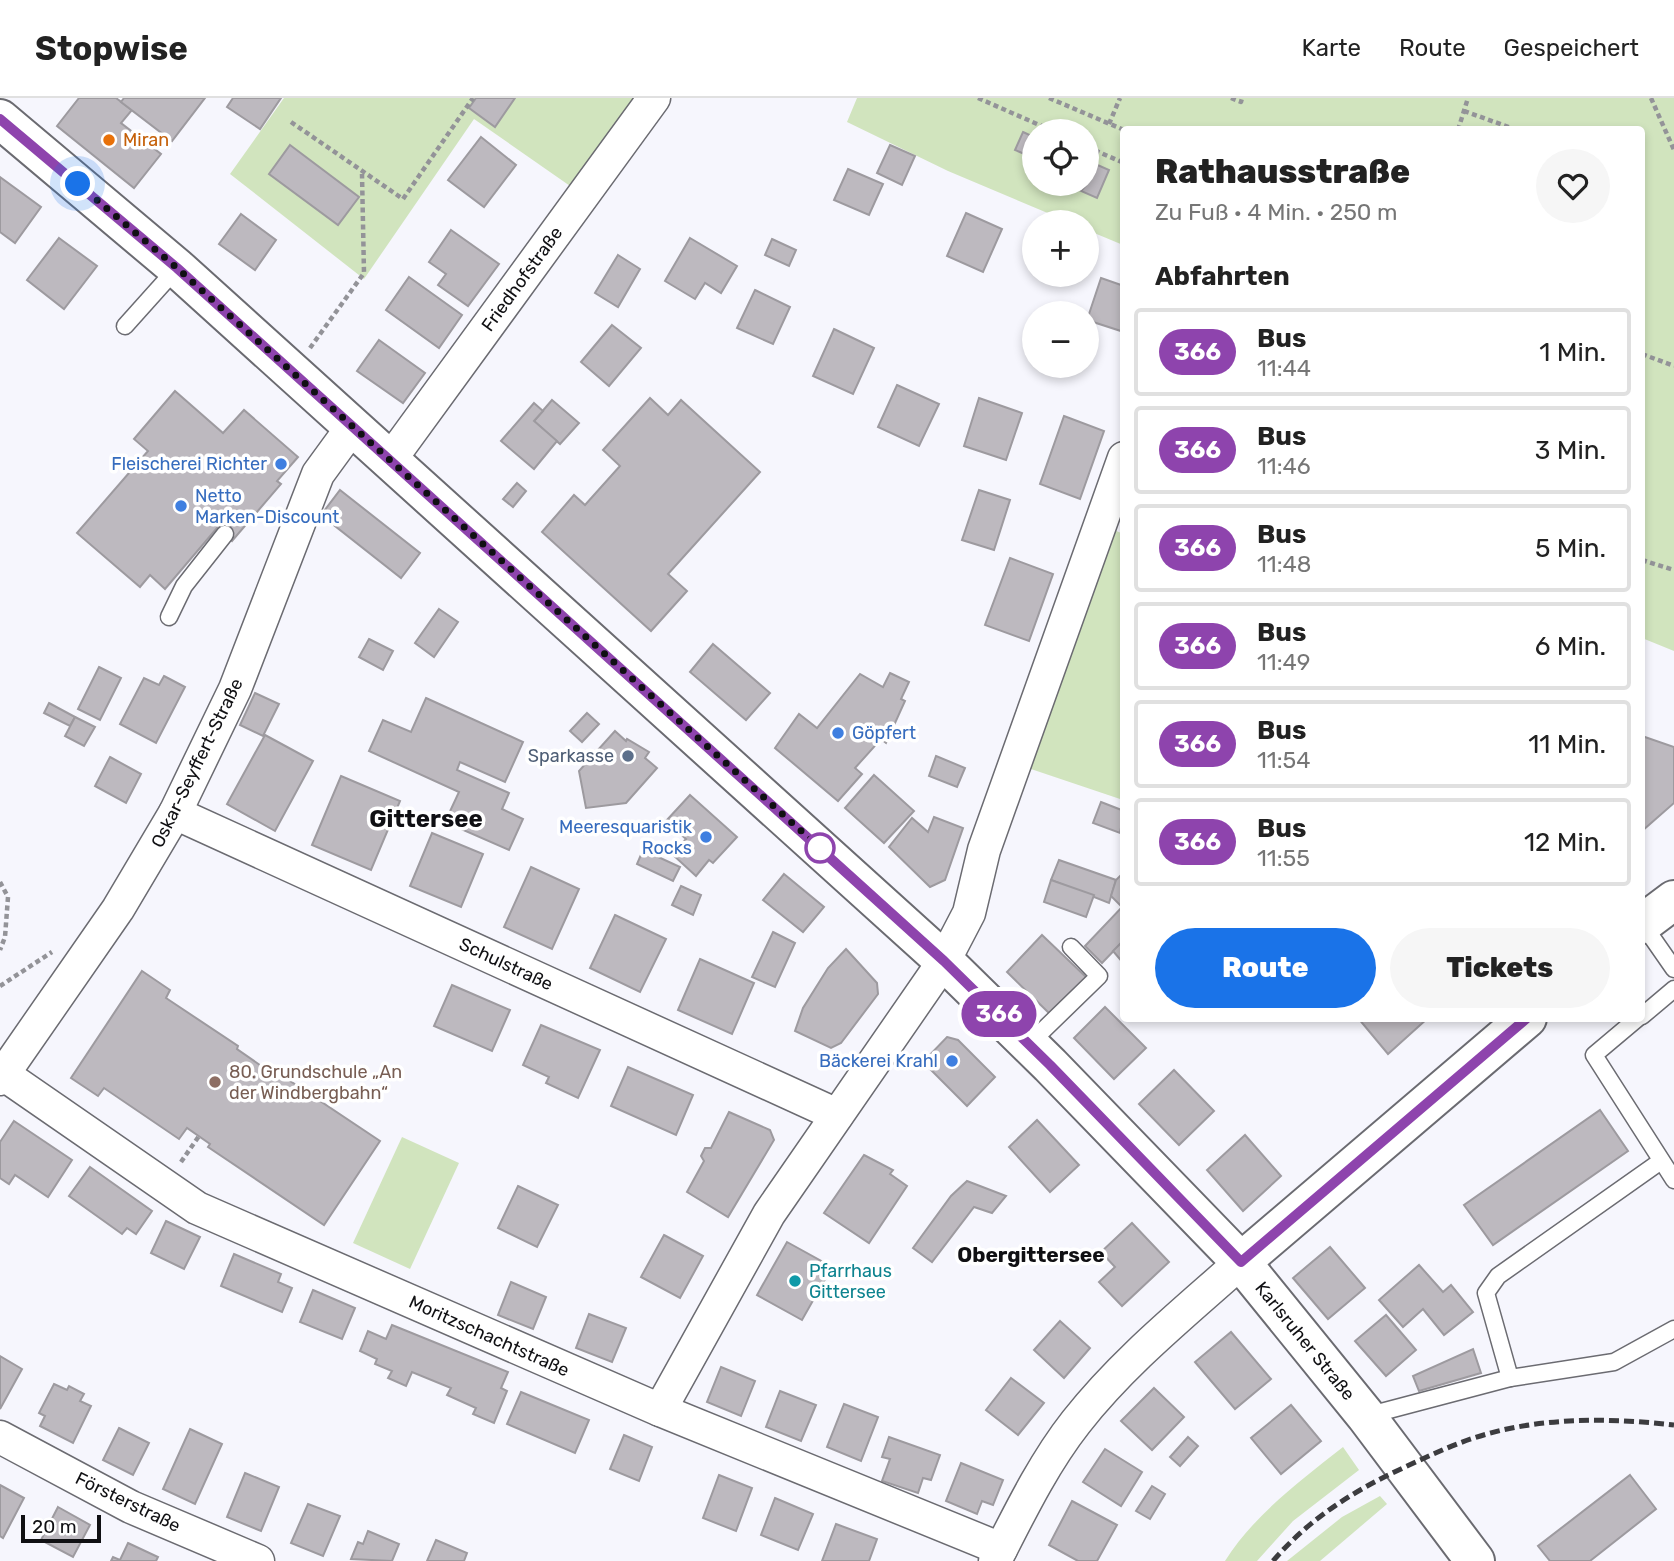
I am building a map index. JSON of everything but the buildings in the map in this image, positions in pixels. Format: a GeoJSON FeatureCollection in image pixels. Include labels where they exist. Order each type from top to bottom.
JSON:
{"type":"FeatureCollection","features":[{"type":"Feature","properties":{"kind":"street","name":"Friedhofstraße"},"geometry":{"type":"LineString","coordinates":[[390,460],[654,98]]}},
{"type":"Feature","properties":{"kind":"street","name":"Karlsruher Straße"},"geometry":{"type":"LineString","coordinates":[[0,119],[177,268],[353,426],[944,961],[1029,1044],[1241,1262],[1366,1416],[1475,1561]]}},
{"type":"Feature","properties":{"kind":"street","name":"Oskar-Seyffert-Straße"},"geometry":{"type":"LineString","coordinates":[[2,1076],[118,909],[175,813],[235,689],[318,474],[353,426]]}},
{"type":"Feature","properties":{"kind":"street"},"geometry":{"type":"LineString","coordinates":[[660,1410],[769,1214],[944,961],[970,913],[984,850],[1120,469]]}},
{"type":"Feature","properties":{"kind":"street","name":"Schulstraße"},"geometry":{"type":"LineString","coordinates":[[175,813],[837,1115]]}},
{"type":"Feature","properties":{"kind":"street"},"geometry":{"type":"LineString","coordinates":[[1645,922],[1674,900]]}},
{"type":"Feature","properties":{"kind":"street"},"geometry":{"type":"LineString","coordinates":[[998,1555],[1035,1484],[1075,1423],[1129,1363],[1241,1262],[1522,1022]]}},
{"type":"Feature","properties":{"kind":"street","name":"Moritzschachtstraße"},"geometry":{"type":"LineString","coordinates":[[2,1076],[197,1209],[998,1555]]}},
{"type":"Feature","properties":{"kind":"street","name":"Försterstraße"},"geometry":{"type":"LineString","coordinates":[[0,1437],[131,1507],[258,1561]]}},
{"type":"Feature","properties":{"kind":"lane"},"geometry":{"type":"LineString","coordinates":[[125,326],[177,268]]}},
{"type":"Feature","properties":{"kind":"lane"},"geometry":{"type":"LineString","coordinates":[[169,617],[184,586],[225,534]]}},
{"type":"Feature","properties":{"kind":"lane"},"geometry":{"type":"LineString","coordinates":[[1645,928],[1674,969]]}},
{"type":"Feature","properties":{"kind":"lane"},"geometry":{"type":"LineString","coordinates":[[1029,1044],[1100,976],[1071,947]]}},
{"type":"Feature","properties":{"kind":"lane"},"geometry":{"type":"LineString","coordinates":[[1645,1013],[1674,989]]}},
{"type":"Feature","properties":{"kind":"lane"},"geometry":{"type":"LineString","coordinates":[[1634,1022],[1594,1055],[1674,1180]]}},
{"type":"Feature","properties":{"kind":"lane"},"geometry":{"type":"LineString","coordinates":[[1510,1378],[1489,1310],[1486,1293],[1489,1286],[1498,1276],[1661,1161]]}},
{"type":"Feature","properties":{"kind":"lane"},"geometry":{"type":"LineString","coordinates":[[1366,1416],[1510,1378],[1614,1362],[1674,1329]]}},
{"type":"Feature","properties":{"kind":"path"},"geometry":{"type":"LineString","coordinates":[[291,122],[362,173],[404,199],[473,98]]}},
{"type":"Feature","properties":{"kind":"path"},"geometry":{"type":"LineString","coordinates":[[978,98],[1025,119]]}},
{"type":"Feature","properties":{"kind":"path"},"geometry":{"type":"LineString","coordinates":[[1049,98],[1120,128]]}},
{"type":"Feature","properties":{"kind":"path"},"geometry":{"type":"LineString","coordinates":[[1109,124],[1120,98]]}},
{"type":"Feature","properties":{"kind":"path"},"geometry":{"type":"LineString","coordinates":[[1231,98],[1241,102],[1242,98]]}},
{"type":"Feature","properties":{"kind":"path"},"geometry":{"type":"LineString","coordinates":[[1459,126],[1468,98]]}},
{"type":"Feature","properties":{"kind":"path"},"geometry":{"type":"LineString","coordinates":[[1651,98],[1674,150]]}},
{"type":"Feature","properties":{"kind":"path"},"geometry":{"type":"LineString","coordinates":[[1464,111],[1506,126]]}},
{"type":"Feature","properties":{"kind":"path"},"geometry":{"type":"LineString","coordinates":[[1099,152],[1120,161]]}},
{"type":"Feature","properties":{"kind":"path"},"geometry":{"type":"LineString","coordinates":[[308,351],[364,273],[362,173]]}},
{"type":"Feature","properties":{"kind":"path"},"geometry":{"type":"LineString","coordinates":[[1645,355],[1674,366]]}},
{"type":"Feature","properties":{"kind":"path"},"geometry":{"type":"LineString","coordinates":[[1645,561],[1674,570]]}},
{"type":"Feature","properties":{"kind":"path"},"geometry":{"type":"LineString","coordinates":[[0,882],[8,897],[5,937],[0,950]]}},
{"type":"Feature","properties":{"kind":"green space"},"geometry":{"type":"Polygon","coordinates":[[[284,98],[654,98],[583,195],[474,119],[364,279],[230,174],[284,98]]]}},
{"type":"Feature","properties":{"kind":"green space"},"geometry":{"type":"Polygon","coordinates":[[[857,98],[1674,98],[1674,651],[1645,639],[1645,126],[1120,126],[1120,244],[1099,235],[1099,210],[1041,210],[948,171],[847,122],[857,98]]]}},
{"type":"Feature","properties":{"kind":"green space"},"geometry":{"type":"Polygon","coordinates":[[[1111,529],[1120,532],[1120,799],[1025,767],[1111,529]]]}},
{"type":"Feature","properties":{"kind":"green space"},"geometry":{"type":"Polygon","coordinates":[[[402,1137],[459,1163],[410,1269],[353,1243],[402,1137]]]}},
{"type":"Feature","properties":{"kind":"green space"},"geometry":{"type":"Polygon","coordinates":[[[1343,1447],[1359,1470],[1293,1521],[1257,1561],[1225,1561],[1264,1514],[1343,1447]]]}},
{"type":"Feature","properties":{"kind":"green space"},"geometry":{"type":"Polygon","coordinates":[[[1380,1496],[1387,1504],[1320,1561],[1287,1561],[1342,1517],[1380,1496]]]}},
{"type":"Feature","properties":{"kind":"railway"},"geometry":{"type":"LineString","coordinates":[[1273,1561],[1301,1532],[1349,1496],[1403,1468],[1476,1437],[1533,1424],[1580,1420],[1674,1425]]}},
{"type":"Feature","properties":{"kind":"bus line","name":"366"},"geometry":{"type":"LineString","coordinates":[[0,119],[177,268],[944,961],[1050,1065],[1241,1262],[1522,1022]]}},
{"type":"Feature","properties":{"kind":"place","name":"Miran"},"geometry":{"type":"Point","coordinates":[109,140]}},
{"type":"Feature","properties":{"kind":"place","name":"Fleischerei Richter"},"geometry":{"type":"Point","coordinates":[281,464]}},
{"type":"Feature","properties":{"kind":"place","name":"Netto Marken-Discount"},"geometry":{"type":"Point","coordinates":[181,506]}},
{"type":"Feature","properties":{"kind":"place","name":"Göpfert"},"geometry":{"type":"Point","coordinates":[838,733]}},
{"type":"Feature","properties":{"kind":"place","name":"Sparkasse"},"geometry":{"type":"Point","coordinates":[628,756]}},
{"type":"Feature","properties":{"kind":"place","name":"Meeresquaristik Rocks"},"geometry":{"type":"Point","coordinates":[706,837]}},
{"type":"Feature","properties":{"kind":"place","name":"Bäckerei Krahl"},"geometry":{"type":"Point","coordinates":[952,1061]}},
{"type":"Feature","properties":{"kind":"place","name":"80. Grundschule „An der Windbergbahn“"},"geometry":{"type":"Point","coordinates":[215,1082]}},
{"type":"Feature","properties":{"kind":"place","name":"Pfarrhaus Gittersee"},"geometry":{"type":"Point","coordinates":[795,1281]}},
{"type":"Feature","properties":{"kind":"district","name":"Gittersee"},"geometry":{"type":"Point","coordinates":[426,819]}},
{"type":"Feature","properties":{"kind":"district","name":"Obergittersee"},"geometry":{"type":"Point","coordinates":[1031,1255]}},
{"type":"Feature","properties":{"kind":"route"},"geometry":{"type":"LineString","coordinates":[[78,184],[177,268],[820,848]]}}]}
